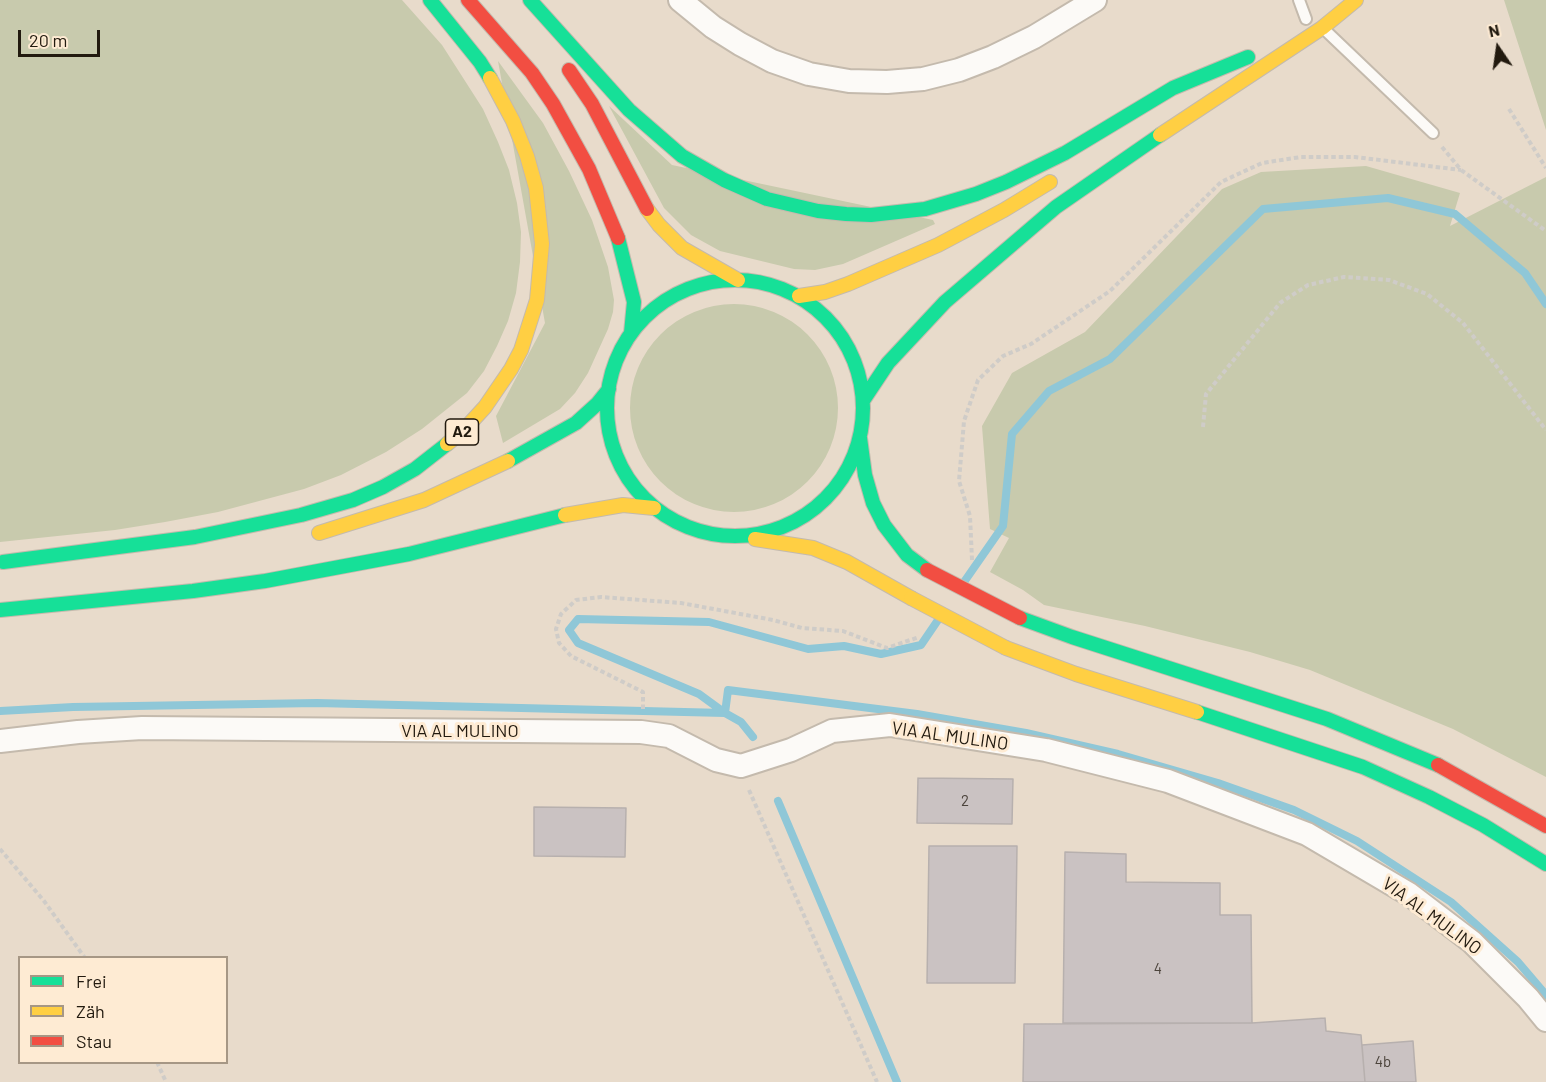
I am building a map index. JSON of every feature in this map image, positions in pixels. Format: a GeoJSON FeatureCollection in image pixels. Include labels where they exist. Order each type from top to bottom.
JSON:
{"type":"FeatureCollection","features":[{"type":"Feature","properties":{"kind":"highway","name":"A2"},"geometry":{"type":"LineString","coordinates":[[2,562],[217,533],[301,515],[352,500],[415,469],[462,431],[485,407],[511,369],[521,350],[532,318],[541,272],[540,215],[536,188],[527,156],[513,121],[480,62],[430,0]]}},
{"type":"Feature","properties":{"kind":"highway"},"geometry":{"type":"LineString","coordinates":[[468,0],[532,73],[553,104],[589,169],[618,238],[627,268],[634,302],[631,333]]}},
{"type":"Feature","properties":{"kind":"highway"},"geometry":{"type":"LineString","coordinates":[[519,0],[545,37]]}},
{"type":"Feature","properties":{"kind":"highway"},"geometry":{"type":"LineString","coordinates":[[530,0],[629,110],[682,156],[724,180],[767,199],[818,211],[871,215],[925,209],[976,194],[1006,183],[1065,153],[1173,88],[1253,54],[1180,101]]}},
{"type":"Feature","properties":{"kind":"highway"},"geometry":{"type":"LineString","coordinates":[[1310,17],[1342,0]]}},
{"type":"Feature","properties":{"kind":"highway"},"geometry":{"type":"LineString","coordinates":[[864,399],[898,351],[945,302],[1056,207],[1116,163],[1322,28],[1356,0]]}},
{"type":"Feature","properties":{"kind":"highway"},"geometry":{"type":"LineString","coordinates":[[558,55],[592,104],[644,205],[659,225],[682,248],[738,280]]}},
{"type":"Feature","properties":{"kind":"highway"},"geometry":{"type":"LineString","coordinates":[[799,296],[825,292],[848,284],[938,245],[1063,175]]}},
{"type":"Feature","properties":{"kind":"highway"},"geometry":{"type":"LineString","coordinates":[[1546,826],[1440,766],[1378,739],[1327,719],[1020,618],[927,570],[907,555],[884,525],[873,503],[864,475],[860,448],[864,399],[856,363],[845,341],[820,311],[799,296],[764,283],[726,280],[702,284],[679,293],[648,314],[631,333],[614,366],[606,415],[615,452],[632,484],[654,508],[676,522],[698,531],[785,542],[813,548],[847,562],[1006,648],[1076,674],[1253,729],[1363,767],[1456,811],[1546,864]]}},
{"type":"Feature","properties":{"kind":"highway"},"geometry":{"type":"LineString","coordinates":[[308,536],[424,500],[493,470],[576,423],[597,404],[609,389]]}},
{"type":"Feature","properties":{"kind":"highway"},"geometry":{"type":"LineString","coordinates":[[733,537],[759,534],[794,523],[815,509],[833,492],[848,471],[860,437]]}},
{"type":"Feature","properties":{"kind":"highway"},"geometry":{"type":"LineString","coordinates":[[0,610],[194,591],[265,581],[409,554],[582,512],[624,505],[654,508]]}},
{"type":"Feature","properties":{"kind":"highway"},"geometry":{"type":"LineString","coordinates":[[2,562],[116,561]]}},
{"type":"Feature","properties":{"kind":"highway"},"geometry":{"type":"LineString","coordinates":[[0,604],[47,605]]}},
{"type":"Feature","properties":{"kind":"street"},"geometry":{"type":"LineString","coordinates":[[680,0],[713,27],[772,61],[830,78],[887,82],[922,79],[993,57],[1034,37],[1095,0]]}},
{"type":"Feature","properties":{"kind":"street","name":"VIA AL MULINO"},"geometry":{"type":"LineString","coordinates":[[0,741],[78,732],[142,728],[641,732],[669,736],[716,760],[741,766],[791,750],[832,731],[890,725],[1046,750],[1168,781],[1307,834],[1409,894],[1473,942],[1528,998],[1546,1020]]}},
{"type":"Feature","properties":{"kind":"lane"},"geometry":{"type":"LineString","coordinates":[[1299,0],[1310,17]]}},
{"type":"Feature","properties":{"kind":"lane"},"geometry":{"type":"LineString","coordinates":[[1322,28],[1432,133]]}},
{"type":"Feature","properties":{"kind":"path"},"geometry":{"type":"LineString","coordinates":[[1509,109],[1546,168]]}},
{"type":"Feature","properties":{"kind":"path"},"geometry":{"type":"LineString","coordinates":[[1432,133],[1461,170],[1546,231]]}},
{"type":"Feature","properties":{"kind":"path"},"geometry":{"type":"LineString","coordinates":[[973,562],[970,516],[959,481],[964,421],[978,380],[1003,356],[1030,344],[1110,291],[1221,182],[1263,163],[1301,157],[1355,157],[1461,170]]}},
{"type":"Feature","properties":{"kind":"path"},"geometry":{"type":"LineString","coordinates":[[1203,427],[1206,394],[1280,303],[1308,285],[1344,277],[1389,280],[1427,294],[1463,323],[1546,430]]}},
{"type":"Feature","properties":{"kind":"path"},"geometry":{"type":"LineString","coordinates":[[644,692],[571,656],[559,643],[556,629],[561,614],[576,600],[601,597],[681,603],[773,620],[802,628],[843,631],[887,648],[921,636]]}},
{"type":"Feature","properties":{"kind":"path"},"geometry":{"type":"LineString","coordinates":[[741,766],[752,797],[877,1082]]}},
{"type":"Feature","properties":{"kind":"path"},"geometry":{"type":"LineString","coordinates":[[0,849],[44,901],[85,956]]}},
{"type":"Feature","properties":{"kind":"path"},"geometry":{"type":"LineString","coordinates":[[158,1064],[166,1082]]}},
{"type":"Feature","properties":{"kind":"green space"},"geometry":{"type":"Polygon","coordinates":[[[0,0],[402,0],[442,45],[483,109],[509,170],[517,203],[521,232],[516,293],[508,321],[497,346],[484,371],[467,393],[422,429],[386,452],[341,475],[304,489],[218,512],[165,522],[115,530],[0,542],[0,0]]]}},
{"type":"Feature","properties":{"kind":"green space"},"geometry":{"type":"Polygon","coordinates":[[[1504,0],[1546,0],[1546,130],[1504,0]]]}},
{"type":"Feature","properties":{"kind":"green space"},"geometry":{"type":"Polygon","coordinates":[[[498,61],[543,123],[569,171],[592,220],[608,267],[614,300],[608,329],[588,373],[575,393],[560,409],[503,443],[496,416],[545,323],[498,61]]]}},
{"type":"Feature","properties":{"kind":"green space"},"geometry":{"type":"Polygon","coordinates":[[[609,106],[672,165],[933,220],[935,224],[843,264],[815,270],[794,269],[720,251],[691,235],[664,208],[609,106]]]}},
{"type":"Feature","properties":{"kind":"green space"},"geometry":{"type":"Polygon","coordinates":[[[1366,166],[1460,193],[1450,226],[1546,177],[1546,777],[1453,729],[1310,670],[1250,652],[1145,626],[1044,605],[1023,590],[990,572],[1009,538],[990,529],[982,426],[1012,373],[1085,332],[1222,189],[1261,172],[1366,166]]]}},
{"type":"Feature","properties":{"kind":"green space"},"geometry":{"type":"Polygon","coordinates":[[[724,304],[744,304],[764,308],[783,316],[808,334],[821,350],[830,368],[838,398],[834,438],[830,448],[821,466],[808,482],[792,495],[764,508],[744,512],[724,512],[704,508],[685,500],[668,489],[653,474],[634,438],[630,418],[630,398],[634,378],[642,359],[653,342],[668,327],[704,308],[724,304]]]}},
{"type":"Feature","properties":{"kind":"building"},"geometry":{"type":"Polygon","coordinates":[[[918,778],[1013,779],[1012,824],[917,823],[918,778]]]}},
{"type":"Feature","properties":{"kind":"building"},"geometry":{"type":"Polygon","coordinates":[[[534,807],[626,808],[625,857],[534,856],[534,807]]]}},
{"type":"Feature","properties":{"kind":"building"},"geometry":{"type":"Polygon","coordinates":[[[929,846],[1017,846],[1015,983],[927,983],[929,846]]]}},
{"type":"Feature","properties":{"kind":"building"},"geometry":{"type":"Polygon","coordinates":[[[1065,852],[1126,854],[1126,882],[1220,883],[1220,915],[1251,915],[1252,1023],[1063,1023],[1065,852]]]}},
{"type":"Feature","properties":{"kind":"building"},"geometry":{"type":"Polygon","coordinates":[[[1325,1018],[1326,1031],[1361,1035],[1365,1082],[1023,1082],[1024,1024],[1252,1023],[1325,1018]]]}},
{"type":"Feature","properties":{"kind":"building"},"geometry":{"type":"Polygon","coordinates":[[[1413,1041],[1416,1082],[1365,1082],[1362,1045],[1413,1041]]]}},
{"type":"Feature","properties":{"kind":"waterway"},"geometry":{"type":"LineString","coordinates":[[964,582],[1003,526],[1012,434],[1049,391],[1110,359],[1263,209],[1388,198],[1455,214],[1525,273],[1546,304]]}},
{"type":"Feature","properties":{"kind":"waterway"},"geometry":{"type":"LineString","coordinates":[[938,620],[921,645],[881,654],[844,646],[808,649],[709,622],[578,619],[569,630],[578,643],[699,694],[725,713],[728,690],[917,714],[1026,733],[1118,754],[1218,783],[1294,810],[1357,841],[1451,902],[1518,962],[1546,995]]}},
{"type":"Feature","properties":{"kind":"waterway"},"geometry":{"type":"LineString","coordinates":[[0,711],[73,707],[317,703],[725,713],[741,722],[753,737]]}},
{"type":"Feature","properties":{"kind":"waterway"},"geometry":{"type":"LineString","coordinates":[[778,801],[897,1082]]}},
{"type":"Feature","properties":{"kind":"traffic: fast"},"geometry":{"type":"LineString","coordinates":[[430,0],[480,62],[490,78]]}},
{"type":"Feature","properties":{"kind":"traffic: fast"},"geometry":{"type":"LineString","coordinates":[[530,0],[629,110],[682,156],[724,180],[767,199],[818,211],[846,214],[871,215],[925,209],[976,194],[1065,153],[1173,88],[1248,57]]}},
{"type":"Feature","properties":{"kind":"traffic: fast"},"geometry":{"type":"LineString","coordinates":[[864,399],[888,363],[945,302],[1056,207],[1160,135]]}},
{"type":"Feature","properties":{"kind":"traffic: fast"},"geometry":{"type":"LineString","coordinates":[[618,238],[634,302],[631,333]]}},
{"type":"Feature","properties":{"kind":"traffic: fast"},"geometry":{"type":"LineString","coordinates":[[722,280],[748,280],[772,285],[795,295],[826,317],[842,337],[858,371],[863,408],[858,445],[842,479],[826,499],[806,515],[772,531],[748,536],[722,536],[698,531],[675,521],[644,499],[628,479],[612,445],[607,421],[607,395],[612,371],[622,348],[644,317],[664,301],[698,285],[722,280]]}},
{"type":"Feature","properties":{"kind":"traffic: fast"},"geometry":{"type":"LineString","coordinates":[[508,461],[576,423],[597,404],[609,389]]}},
{"type":"Feature","properties":{"kind":"traffic: fast"},"geometry":{"type":"LineString","coordinates":[[860,438],[865,475],[873,503],[884,525],[907,555],[927,570]]}},
{"type":"Feature","properties":{"kind":"traffic: fast"},"geometry":{"type":"LineString","coordinates":[[3,562],[195,537],[301,515],[353,500],[383,487],[415,469],[447,444]]}},
{"type":"Feature","properties":{"kind":"traffic: fast"},"geometry":{"type":"LineString","coordinates":[[0,610],[193,591],[265,581],[409,554],[565,515]]}},
{"type":"Feature","properties":{"kind":"traffic: fast"},"geometry":{"type":"LineString","coordinates":[[1020,618],[1327,719],[1438,765]]}},
{"type":"Feature","properties":{"kind":"traffic: fast"},"geometry":{"type":"LineString","coordinates":[[1197,712],[1363,767],[1483,825],[1546,864]]}},
{"type":"Feature","properties":{"kind":"traffic: slow"},"geometry":{"type":"LineString","coordinates":[[1160,135],[1322,28],[1356,0]]}},
{"type":"Feature","properties":{"kind":"traffic: slow"},"geometry":{"type":"LineString","coordinates":[[447,444],[463,431],[485,407],[511,369],[521,350],[537,300],[542,244],[536,188],[527,156],[513,121],[490,78]]}},
{"type":"Feature","properties":{"kind":"traffic: slow"},"geometry":{"type":"LineString","coordinates":[[799,296],[825,292],[848,284],[938,245],[1004,210],[1050,182]]}},
{"type":"Feature","properties":{"kind":"traffic: slow"},"geometry":{"type":"LineString","coordinates":[[647,209],[682,248],[738,280]]}},
{"type":"Feature","properties":{"kind":"traffic: slow"},"geometry":{"type":"LineString","coordinates":[[319,533],[424,500],[508,461]]}},
{"type":"Feature","properties":{"kind":"traffic: slow"},"geometry":{"type":"LineString","coordinates":[[565,515],[623,505],[654,508]]}},
{"type":"Feature","properties":{"kind":"traffic: slow"},"geometry":{"type":"LineString","coordinates":[[755,539],[813,548],[847,562],[911,598]]}},
{"type":"Feature","properties":{"kind":"traffic: slow"},"geometry":{"type":"LineString","coordinates":[[911,598],[1006,648]]}},
{"type":"Feature","properties":{"kind":"traffic: slow"},"geometry":{"type":"LineString","coordinates":[[1006,648],[1076,674],[1197,712]]}},
{"type":"Feature","properties":{"kind":"traffic: jam"},"geometry":{"type":"LineString","coordinates":[[468,0],[532,73],[553,104],[589,169],[618,238]]}},
{"type":"Feature","properties":{"kind":"traffic: jam"},"geometry":{"type":"LineString","coordinates":[[569,70],[592,104],[647,209]]}},
{"type":"Feature","properties":{"kind":"traffic: jam"},"geometry":{"type":"LineString","coordinates":[[927,570],[1020,618]]}},
{"type":"Feature","properties":{"kind":"traffic: jam"},"geometry":{"type":"LineString","coordinates":[[1438,765],[1546,826]]}}]}
